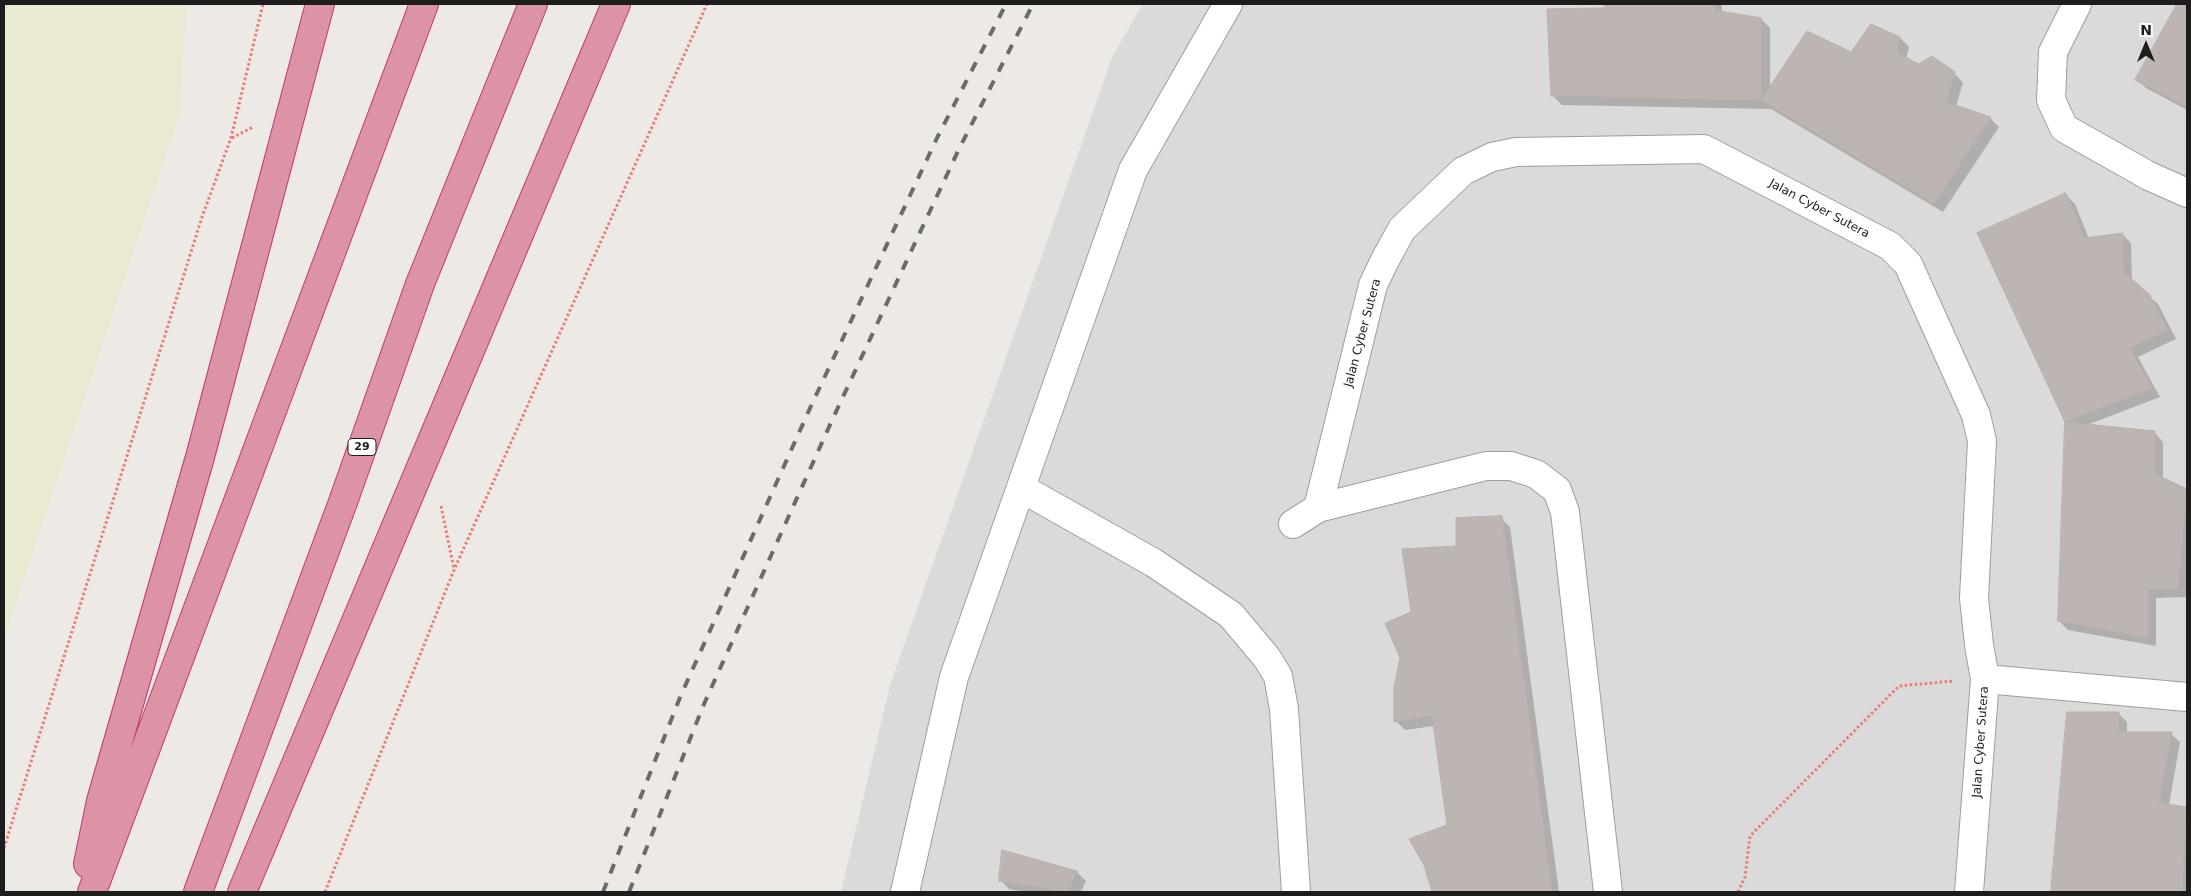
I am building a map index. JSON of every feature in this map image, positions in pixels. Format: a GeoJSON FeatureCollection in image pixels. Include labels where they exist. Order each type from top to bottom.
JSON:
{"type":"FeatureCollection","features":[{"type":"Feature","properties":{"kind":"highway"},"geometry":{"type":"LineString","coordinates":[[82,892],[101,801],[200,458],[320,4]]}},
{"type":"Feature","properties":{"kind":"highway"},"geometry":{"type":"LineString","coordinates":[[92,892],[424,4]]}},
{"type":"Feature","properties":{"kind":"highway","name":"29"},"geometry":{"type":"LineString","coordinates":[[198,892],[343,502],[420,284],[533,4]]}},
{"type":"Feature","properties":{"kind":"highway"},"geometry":{"type":"LineString","coordinates":[[242,892],[616,4]]}},
{"type":"Feature","properties":{"kind":"street"},"geometry":{"type":"LineString","coordinates":[[905,892],[954,677],[1133,170],[1228,4]]}},
{"type":"Feature","properties":{"kind":"street"},"geometry":{"type":"LineString","coordinates":[[2076,4],[2053,52],[2051,100],[2064,128],[2149,176],[2187,193]]}},
{"type":"Feature","properties":{"kind":"street","name":"Jalan Cyber Sutera"},"geometry":{"type":"LineString","coordinates":[[1318,508],[1374,285],[1385,260],[1402,229],[1463,171],[1492,157],[1516,152],[1704,149],[1890,246],[1908,264],[1976,415],[1982,441],[1974,598],[1985,679],[1970,892]]}},
{"type":"Feature","properties":{"kind":"street"},"geometry":{"type":"LineString","coordinates":[[1293,524],[1318,508],[1486,466],[1511,466],[1536,474],[1558,490],[1565,512],[1608,892]]}},
{"type":"Feature","properties":{"kind":"street"},"geometry":{"type":"LineString","coordinates":[[1020,488],[1154,563],[1232,616],[1267,658],[1278,676],[1284,709],[1296,892]]}},
{"type":"Feature","properties":{"kind":"street"},"geometry":{"type":"LineString","coordinates":[[1985,679],[2187,697]]}},
{"type":"Feature","properties":{"kind":"path"},"geometry":{"type":"LineString","coordinates":[[4,848],[202,217],[231,138],[263,4]]}},
{"type":"Feature","properties":{"kind":"path"},"geometry":{"type":"LineString","coordinates":[[325,892],[454,570],[707,4]]}},
{"type":"Feature","properties":{"kind":"path"},"geometry":{"type":"LineString","coordinates":[[441,504],[454,570]]}},
{"type":"Feature","properties":{"kind":"path"},"geometry":{"type":"LineString","coordinates":[[1738,892],[1745,876],[1750,836],[1899,686],[1985,679]]}},
{"type":"Feature","properties":{"kind":"shaded area"},"geometry":{"type":"Polygon","coordinates":[[[1143,4],[2187,4],[2187,892],[841,892],[890,685],[1113,55],[1143,4]]]}},
{"type":"Feature","properties":{"kind":"green space"},"geometry":{"type":"Polygon","coordinates":[[[4,4],[186,4],[180,112],[4,639],[4,4]]]}},
{"type":"Feature","properties":{"kind":"building"},"geometry":{"type":"Polygon","coordinates":[[[1605,4],[1714,4],[1714,10],[1761,18],[1761,100],[1551,96],[1547,9],[1605,8],[1605,4]]]}},
{"type":"Feature","properties":{"kind":"building"},"geometry":{"type":"Polygon","coordinates":[[[2177,4],[2187,4],[2187,107],[2135,80],[2177,4]]]}},
{"type":"Feature","properties":{"kind":"building"},"geometry":{"type":"Polygon","coordinates":[[[1871,24],[1900,37],[1897,53],[1919,64],[1932,56],[1955,72],[1946,102],[1991,117],[1934,204],[1761,100],[1807,31],[1851,52],[1871,24]]]}},
{"type":"Feature","properties":{"kind":"building"},"geometry":{"type":"Polygon","coordinates":[[[2066,193],[2085,238],[2123,233],[2124,272],[2149,294],[2168,330],[2130,348],[2152,388],[2065,422],[1977,233],[2066,193]]]}},
{"type":"Feature","properties":{"kind":"building"},"geometry":{"type":"Polygon","coordinates":[[[2065,422],[2155,431],[2155,474],[2187,489],[2178,589],[2148,590],[2148,638],[2058,621],[2065,422]]]}},
{"type":"Feature","properties":{"kind":"building"},"geometry":{"type":"Polygon","coordinates":[[[1502,516],[1552,892],[1432,892],[1424,865],[1409,839],[1447,825],[1432,716],[1394,722],[1394,687],[1400,658],[1385,623],[1411,612],[1402,549],[1456,546],[1456,518],[1502,516]]]}},
{"type":"Feature","properties":{"kind":"building"},"geometry":{"type":"Polygon","coordinates":[[[2067,712],[2119,712],[2119,732],[2172,732],[2159,803],[2187,807],[2182,892],[2051,892],[2067,712]]]}},
{"type":"Feature","properties":{"kind":"building"},"geometry":{"type":"Polygon","coordinates":[[[1002,850],[1077,871],[1068,892],[999,881],[1002,850]]]}},
{"type":"Feature","properties":{"kind":"railway"},"geometry":{"type":"LineString","coordinates":[[603,892],[681,695],[811,406],[937,138],[1006,4]]}},
{"type":"Feature","properties":{"kind":"railway"},"geometry":{"type":"LineString","coordinates":[[629,892],[704,704],[834,416],[959,149],[1033,4]]}}]}
